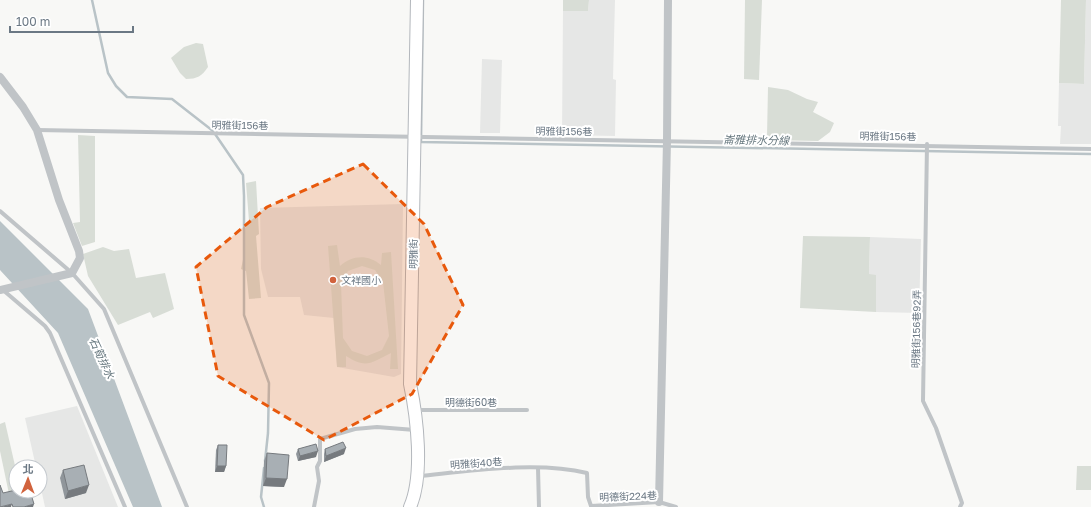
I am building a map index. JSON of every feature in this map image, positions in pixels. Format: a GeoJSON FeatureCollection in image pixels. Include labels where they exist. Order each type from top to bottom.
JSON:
{"type":"FeatureCollection","features":[{"type":"Feature","properties":{"kind":"street","name":"明雅街"},"geometry":{"type":"LineString","coordinates":[[410,507],[414,497],[416,476],[417,430],[416,410],[410,384],[417,0]]}},
{"type":"Feature","properties":{"kind":"street"},"geometry":{"type":"LineString","coordinates":[[658,502],[667,141],[668,0]]}},
{"type":"Feature","properties":{"kind":"street"},"geometry":{"type":"LineString","coordinates":[[0,77],[23,107],[37,130],[59,200],[79,251],[80,258],[72,273],[3,289]]}},
{"type":"Feature","properties":{"kind":"lane","name":"明雅街156巷"},"geometry":{"type":"LineString","coordinates":[[37,130],[1091,148]]}},
{"type":"Feature","properties":{"kind":"lane","name":"明雅街156巷92弄"},"geometry":{"type":"LineString","coordinates":[[927,144],[923,401],[936,428],[962,503],[960,507]]}},
{"type":"Feature","properties":{"kind":"lane"},"geometry":{"type":"LineString","coordinates":[[0,211],[72,273],[104,310],[187,507]]}},
{"type":"Feature","properties":{"kind":"lane"},"geometry":{"type":"LineString","coordinates":[[3,289],[45,326],[50,333],[125,507]]}},
{"type":"Feature","properties":{"kind":"lane","name":"明德街60巷"},"geometry":{"type":"LineString","coordinates":[[416,410],[527,410]]}},
{"type":"Feature","properties":{"kind":"lane"},"geometry":{"type":"LineString","coordinates":[[314,507],[319,482],[317,467],[320,461],[320,439],[355,429],[377,427],[417,430]]}},
{"type":"Feature","properties":{"kind":"lane"},"geometry":{"type":"LineString","coordinates":[[538,468],[539,507]]}},
{"type":"Feature","properties":{"kind":"lane","name":"明德街224巷"},"geometry":{"type":"LineString","coordinates":[[538,468],[575,470],[587,473],[588,497],[591,506],[658,502],[676,507]]}},
{"type":"Feature","properties":{"kind":"lane","name":"明雅街40巷"},"geometry":{"type":"LineString","coordinates":[[416,476],[538,468]]}},
{"type":"Feature","properties":{"kind":"highlighted area"},"geometry":{"type":"Polygon","coordinates":[[[363,164],[424,224],[463,305],[412,394],[324,440],[218,376],[196,267],[267,207],[363,164]]]}},
{"type":"Feature","properties":{"kind":"shaded area"},"geometry":{"type":"Polygon","coordinates":[[[563,0],[589,0],[588,11],[563,11],[563,0]]]}},
{"type":"Feature","properties":{"kind":"shaded area"},"geometry":{"type":"Polygon","coordinates":[[[589,0],[615,0],[613,79],[616,80],[615,136],[562,135],[563,11],[588,11],[589,0]]]}},
{"type":"Feature","properties":{"kind":"shaded area"},"geometry":{"type":"Polygon","coordinates":[[[745,0],[762,0],[759,80],[744,79],[745,0]]]}},
{"type":"Feature","properties":{"kind":"shaded area"},"geometry":{"type":"Polygon","coordinates":[[[1061,0],[1086,0],[1084,84],[1059,83],[1061,0]]]}},
{"type":"Feature","properties":{"kind":"shaded area"},"geometry":{"type":"Polygon","coordinates":[[[1086,0],[1091,0],[1091,144],[1060,144],[1061,126],[1058,126],[1059,83],[1084,84],[1086,0]]]}},
{"type":"Feature","properties":{"kind":"shaded area"},"geometry":{"type":"Polygon","coordinates":[[[196,43],[203,44],[208,67],[204,73],[199,76],[186,79],[180,73],[171,58],[184,47],[196,43]]]}},
{"type":"Feature","properties":{"kind":"shaded area"},"geometry":{"type":"Polygon","coordinates":[[[482,59],[502,60],[500,133],[480,133],[482,59]]]}},
{"type":"Feature","properties":{"kind":"shaded area"},"geometry":{"type":"Polygon","coordinates":[[[768,87],[788,90],[807,99],[818,102],[813,112],[834,123],[830,132],[818,141],[771,140],[767,136],[768,87]]]}},
{"type":"Feature","properties":{"kind":"shaded area"},"geometry":{"type":"Polygon","coordinates":[[[78,135],[95,136],[95,242],[82,246],[73,223],[80,222],[78,135]]]}},
{"type":"Feature","properties":{"kind":"shaded area"},"geometry":{"type":"Polygon","coordinates":[[[256,181],[259,234],[256,236],[261,298],[249,299],[246,271],[241,269],[244,255],[243,233],[249,221],[246,183],[256,181]]]}},
{"type":"Feature","properties":{"kind":"shaded area","name":"文祥國小"},"geometry":{"type":"Polygon","coordinates":[[[403,204],[401,374],[394,377],[337,367],[334,318],[304,315],[300,297],[268,297],[261,269],[260,208],[403,204]]]}},
{"type":"Feature","properties":{"kind":"shaded area"},"geometry":{"type":"Polygon","coordinates":[[[803,236],[870,237],[869,274],[876,275],[876,312],[800,308],[803,236]]]}},
{"type":"Feature","properties":{"kind":"shaded area"},"geometry":{"type":"Polygon","coordinates":[[[870,237],[921,239],[919,313],[876,312],[876,275],[869,275],[870,237]]]}},
{"type":"Feature","properties":{"kind":"shaded area"},"geometry":{"type":"Polygon","coordinates":[[[337,245],[340,266],[345,262],[360,257],[371,259],[381,265],[382,253],[391,252],[398,369],[390,369],[391,353],[368,363],[359,362],[346,356],[346,367],[337,367],[328,246],[337,245]],[[362,266],[348,271],[341,284],[343,338],[352,351],[367,356],[382,350],[389,336],[383,282],[375,270],[362,266]]]}},
{"type":"Feature","properties":{"kind":"shaded area"},"geometry":{"type":"Polygon","coordinates":[[[103,247],[114,251],[129,249],[136,278],[165,273],[174,309],[153,318],[150,312],[118,325],[88,276],[83,254],[103,247]]]}},
{"type":"Feature","properties":{"kind":"shaded area"},"geometry":{"type":"Polygon","coordinates":[[[77,406],[118,507],[45,507],[43,499],[48,499],[48,459],[34,459],[25,418],[77,406]]]}},
{"type":"Feature","properties":{"kind":"shaded area"},"geometry":{"type":"Polygon","coordinates":[[[5,422],[13,459],[8,459],[8,489],[0,451],[0,424],[5,422]]]}},
{"type":"Feature","properties":{"kind":"shaded area"},"geometry":{"type":"Polygon","coordinates":[[[1077,466],[1091,466],[1091,490],[1076,490],[1077,466]]]}},
{"type":"Feature","properties":{"kind":"water","name":"石筍排水"},"geometry":{"type":"Polygon","coordinates":[[[0,221],[88,309],[162,507],[133,507],[58,333],[0,270],[0,221]]]}},
{"type":"Feature","properties":{"kind":"building"},"geometry":{"type":"Polygon","coordinates":[[[343,442],[346,448],[326,456],[325,449],[343,442]]]}},
{"type":"Feature","properties":{"kind":"building"},"geometry":{"type":"Polygon","coordinates":[[[316,444],[318,451],[300,456],[298,449],[316,444]]]}},
{"type":"Feature","properties":{"kind":"building"},"geometry":{"type":"Polygon","coordinates":[[[218,445],[227,445],[226,466],[217,466],[218,445]]]}},
{"type":"Feature","properties":{"kind":"building"},"geometry":{"type":"Polygon","coordinates":[[[267,453],[289,455],[287,479],[266,478],[267,453]]]}},
{"type":"Feature","properties":{"kind":"building"},"geometry":{"type":"Polygon","coordinates":[[[84,465],[89,485],[68,491],[63,470],[84,465]]]}},
{"type":"Feature","properties":{"kind":"building"},"geometry":{"type":"Polygon","coordinates":[[[0,485],[3,493],[8,492],[8,499],[32,499],[34,504],[24,507],[13,507],[12,504],[0,507],[0,485]]]}},
{"type":"Feature","properties":{"kind":"waterway"},"geometry":{"type":"LineString","coordinates":[[92,0],[108,73],[116,86],[127,97],[172,99],[213,131],[243,175],[244,315],[269,383],[268,433],[265,461]]}},
{"type":"Feature","properties":{"kind":"waterway","name":"崙雅排水分線"},"geometry":{"type":"LineString","coordinates":[[423,0],[421,142],[1091,154]]}},
{"type":"Feature","properties":{"kind":"waterway"},"geometry":{"type":"LineString","coordinates":[[264,468],[261,497],[264,507]]}},
{"type":"Feature","properties":{"kind":"place","name":"文祥國小"},"geometry":{"type":"Point","coordinates":[333,280]}}]}
